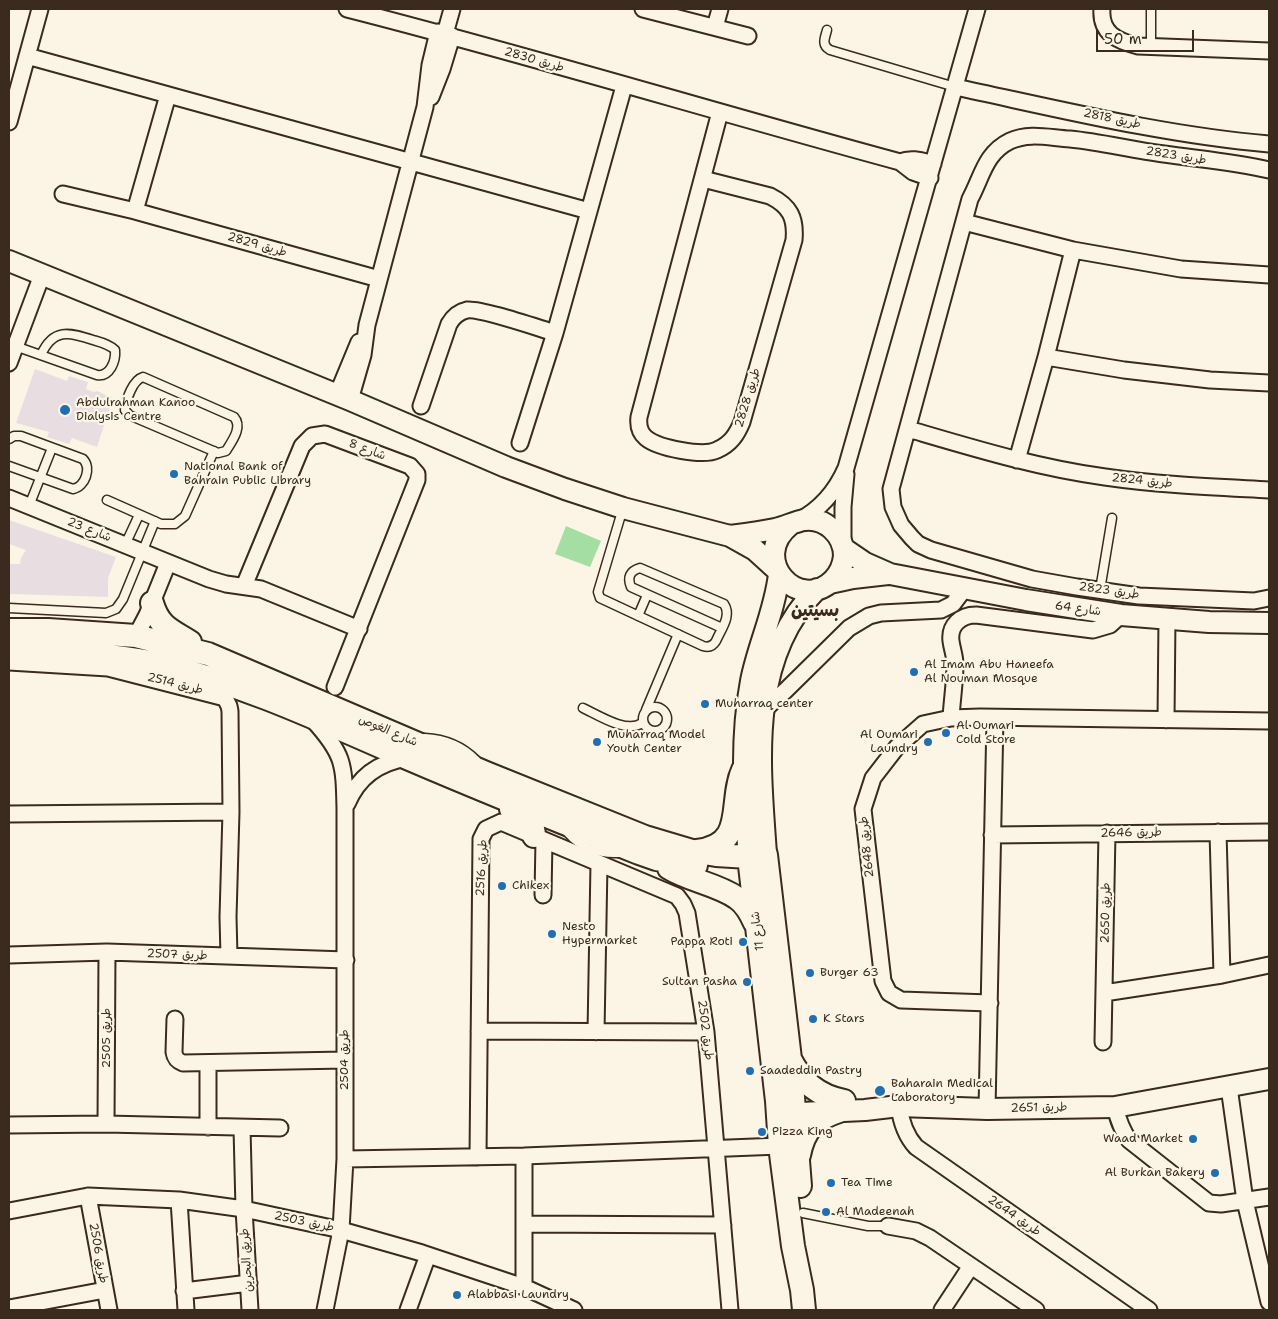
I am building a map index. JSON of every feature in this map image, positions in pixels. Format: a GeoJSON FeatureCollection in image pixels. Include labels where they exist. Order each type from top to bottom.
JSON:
{"type":"FeatureCollection","features":[{"type":"Feature","properties":{"kind":"main road"},"geometry":{"type":"LineString","coordinates":[[152,603],[160,621],[167,629],[208,654]]}},
{"type":"Feature","properties":{"kind":"main road","name":"شارع الغوص"},"geometry":{"type":"LineString","coordinates":[[12,648],[48,630],[136,636],[208,654],[409,750],[502,799],[630,850],[656,859],[715,867],[758,863]]}},
{"type":"Feature","properties":{"kind":"main road","name":"شارع الغوص"},"geometry":{"type":"LineString","coordinates":[[12,648],[115,657],[157,664],[201,675],[409,750],[486,773],[645,837],[692,851],[758,863]]}},
{"type":"Feature","properties":{"kind":"main road"},"geometry":{"type":"LineString","coordinates":[[692,851],[704,850],[715,846],[732,830],[738,786],[743,770]]}},
{"type":"Feature","properties":{"kind":"main road"},"geometry":{"type":"LineString","coordinates":[[502,799],[511,809],[530,822],[539,838]]}},
{"type":"Feature","properties":{"kind":"main road"},"geometry":{"type":"LineString","coordinates":[[656,859],[688,878],[725,891],[738,898],[750,911],[757,927]]}},
{"type":"Feature","properties":{"kind":"main road","name":"شارع 11"},"geometry":{"type":"LineString","coordinates":[[758,863],[757,927],[797,1166],[803,1213],[805,1259],[803,1300]]}},
{"type":"Feature","properties":{"kind":"main road","name":"شارع 11"},"geometry":{"type":"LineString","coordinates":[[758,863],[790,1058],[786,1107],[780,1146],[793,1246],[803,1300]]}},
{"type":"Feature","properties":{"kind":"main road"},"geometry":{"type":"LineString","coordinates":[[790,1058],[795,1069],[811,1087],[832,1098],[841,1106],[813,1125],[804,1136],[797,1166]]}},
{"type":"Feature","properties":{"kind":"street"},"geometry":{"type":"LineString","coordinates":[[9,120],[40,9]]}},
{"type":"Feature","properties":{"kind":"street","name":"طريق 2830"},"geometry":{"type":"LineString","coordinates":[[347,9],[445,34],[720,112]]}},
{"type":"Feature","properties":{"kind":"street"},"geometry":{"type":"LineString","coordinates":[[343,398],[360,368],[367,325],[425,107],[430,65],[445,34],[452,9]]}},
{"type":"Feature","properties":{"kind":"street"},"geometry":{"type":"LineString","coordinates":[[644,9],[748,36]]}},
{"type":"Feature","properties":{"kind":"street"},"geometry":{"type":"LineString","coordinates":[[716,27],[720,9]]}},
{"type":"Feature","properties":{"kind":"street"},"geometry":{"type":"LineString","coordinates":[[778,572],[774,553],[775,545],[784,531],[826,501],[838,485],[846,468],[977,9]]}},
{"type":"Feature","properties":{"kind":"street"},"geometry":{"type":"LineString","coordinates":[[1102,9],[1103,22],[1112,36],[1126,43],[1150,48],[1269,51]]}},
{"type":"Feature","properties":{"kind":"street"},"geometry":{"type":"LineString","coordinates":[[27,56],[411,161],[589,212]]}},
{"type":"Feature","properties":{"kind":"street"},"geometry":{"type":"LineString","coordinates":[[520,443],[555,333],[624,86]]}},
{"type":"Feature","properties":{"kind":"street","name":"طريق 2818"},"geometry":{"type":"LineString","coordinates":[[955,87],[1174,132],[1223,140],[1269,144]]}},
{"type":"Feature","properties":{"kind":"street"},"geometry":{"type":"LineString","coordinates":[[134,211],[168,95]]}},
{"type":"Feature","properties":{"kind":"street"},"geometry":{"type":"LineString","coordinates":[[720,112],[900,162],[916,160],[931,171]]}},
{"type":"Feature","properties":{"kind":"street","name":"طريق 2828"},"geometry":{"type":"LineString","coordinates":[[704,179],[770,196],[780,201],[788,208],[793,218],[795,229],[794,240],[742,422],[737,434],[728,444],[716,451],[703,454],[689,453],[653,442],[646,438],[638,425],[704,179],[720,112]]}},
{"type":"Feature","properties":{"kind":"street","name":"طريق 2823"},"geometry":{"type":"LineString","coordinates":[[1269,170],[1140,151],[1083,140],[1064,132],[1036,128],[1021,130],[1005,136],[989,148],[980,160],[972,180],[970,199],[897,469],[897,493],[905,520],[921,538],[952,557],[1032,579],[1139,596],[1254,601],[1269,598]]}},
{"type":"Feature","properties":{"kind":"street","name":"طريق 2829"},"geometry":{"type":"LineString","coordinates":[[64,194],[134,211],[379,280]]}},
{"type":"Feature","properties":{"kind":"street"},"geometry":{"type":"LineString","coordinates":[[964,222],[1072,250],[1181,270],[1269,275]]}},
{"type":"Feature","properties":{"kind":"street"},"geometry":{"type":"LineString","coordinates":[[1017,460],[1046,357],[1072,250]]}},
{"type":"Feature","properties":{"kind":"street"},"geometry":{"type":"LineString","coordinates":[[9,262],[343,398],[506,467],[623,508],[730,536],[755,550],[784,580],[796,588],[810,590],[823,586],[840,571],[843,564],[843,507],[846,468]]}},
{"type":"Feature","properties":{"kind":"street"},"geometry":{"type":"LineString","coordinates":[[9,363],[42,275]]}},
{"type":"Feature","properties":{"kind":"street"},"geometry":{"type":"LineString","coordinates":[[420,406],[449,324],[458,314],[464,311],[478,311],[555,333]]}},
{"type":"Feature","properties":{"kind":"street"},"geometry":{"type":"LineString","coordinates":[[1046,357],[1124,370],[1210,380],[1269,384]]}},
{"type":"Feature","properties":{"kind":"street","name":"طريق 2824"},"geometry":{"type":"LineString","coordinates":[[908,429],[1017,460],[1104,477],[1184,486],[1269,490]]}},
{"type":"Feature","properties":{"kind":"street","name":"شارع 8"},"geometry":{"type":"LineString","coordinates":[[244,586],[302,446],[312,436],[325,434],[410,466],[417,474],[417,480],[335,687]]}},
{"type":"Feature","properties":{"kind":"street","name":"شارع 23"},"geometry":{"type":"LineString","coordinates":[[9,498],[168,563]]}},
{"type":"Feature","properties":{"kind":"street"},"geometry":{"type":"LineString","coordinates":[[730,536],[760,532],[809,520],[824,523],[836,532],[843,547]]}},
{"type":"Feature","properties":{"kind":"street","name":"شارع 64"},"geometry":{"type":"LineString","coordinates":[[843,547],[865,563],[890,574],[1073,608],[1209,622],[1269,623]]}},
{"type":"Feature","properties":{"kind":"street"},"geometry":{"type":"LineString","coordinates":[[136,636],[168,563],[217,582],[270,592],[359,629]]}},
{"type":"Feature","properties":{"kind":"street","name":"شارع 11"},"geometry":{"type":"LineString","coordinates":[[758,863],[743,770],[745,733],[751,683],[756,659],[775,601],[778,572]]}},
{"type":"Feature","properties":{"kind":"street","name":"شارع 64"},"geometry":{"type":"LineString","coordinates":[[823,586],[865,576],[890,574]]}},
{"type":"Feature","properties":{"kind":"street","name":"شارع 11"},"geometry":{"type":"LineString","coordinates":[[758,863],[760,749],[764,710],[773,661],[784,634],[798,610],[823,586]]}},
{"type":"Feature","properties":{"kind":"street"},"geometry":{"type":"LineString","coordinates":[[764,710],[849,628],[858,622],[881,613],[942,610],[953,604],[965,588]]}},
{"type":"Feature","properties":{"kind":"street"},"geometry":{"type":"LineString","coordinates":[[951,718],[955,664],[951,633],[960,619],[976,615],[1093,630],[1110,625],[1121,614]]}},
{"type":"Feature","properties":{"kind":"street"},"geometry":{"type":"LineString","coordinates":[[1166,720],[1167,618]]}},
{"type":"Feature","properties":{"kind":"street","name":"طريق 2514"},"geometry":{"type":"LineString","coordinates":[[12,648],[108,668],[225,698],[230,711],[231,812],[228,917],[230,956]]}},
{"type":"Feature","properties":{"kind":"street","name":"طريق 2504"},"geometry":{"type":"LineString","coordinates":[[308,714],[337,749],[344,775],[345,808],[345,1159],[340,1230],[325,1310]]}},
{"type":"Feature","properties":{"kind":"street","name":"طريق 2648"},"geometry":{"type":"LineString","coordinates":[[990,1003],[901,1000],[889,993],[883,981],[863,808],[874,778],[897,747],[923,724],[951,718],[1269,721]]}},
{"type":"Feature","properties":{"kind":"street"},"geometry":{"type":"LineString","coordinates":[[987,1109],[995,718]]}},
{"type":"Feature","properties":{"kind":"street","name":"طريق 2504"},"geometry":{"type":"LineString","coordinates":[[345,808],[350,795],[358,783],[380,766],[394,760],[409,750]]}},
{"type":"Feature","properties":{"kind":"street"},"geometry":{"type":"LineString","coordinates":[[9,814],[231,812]]}},
{"type":"Feature","properties":{"kind":"street","name":"طريق 2516"},"geometry":{"type":"LineString","coordinates":[[478,1156],[481,839],[486,829],[501,822],[677,896],[684,904],[687,912]]}},
{"type":"Feature","properties":{"kind":"street"},"geometry":{"type":"LineString","coordinates":[[1218,832],[1222,975]]}},
{"type":"Feature","properties":{"kind":"street","name":"طريق 2646"},"geometry":{"type":"LineString","coordinates":[[992,835],[1269,832]]}},
{"type":"Feature","properties":{"kind":"street","name":"طريق 2650"},"geometry":{"type":"LineString","coordinates":[[1103,1042],[1107,833]]}},
{"type":"Feature","properties":{"kind":"street"},"geometry":{"type":"LineString","coordinates":[[539,838],[543,895]]}},
{"type":"Feature","properties":{"kind":"street"},"geometry":{"type":"LineString","coordinates":[[596,1032],[599,864]]}},
{"type":"Feature","properties":{"kind":"street","name":"طريق 2502"},"geometry":{"type":"LineString","coordinates":[[687,912],[706,1032],[730,1310]]}},
{"type":"Feature","properties":{"kind":"street","name":"طريق 2507"},"geometry":{"type":"LineString","coordinates":[[9,955],[107,952],[346,960]]}},
{"type":"Feature","properties":{"kind":"street","name":"طريق 2505"},"geometry":{"type":"LineString","coordinates":[[106,1124],[107,952]]}},
{"type":"Feature","properties":{"kind":"street"},"geometry":{"type":"LineString","coordinates":[[1104,993],[1222,975],[1269,965]]}},
{"type":"Feature","properties":{"kind":"street"},"geometry":{"type":"LineString","coordinates":[[175,1019],[175,1058],[183,1063],[345,1060]]}},
{"type":"Feature","properties":{"kind":"street"},"geometry":{"type":"LineString","coordinates":[[479,1031],[706,1032]]}},
{"type":"Feature","properties":{"kind":"street"},"geometry":{"type":"LineString","coordinates":[[208,1063],[208,1126]]}},
{"type":"Feature","properties":{"kind":"street","name":"طريق 2651"},"geometry":{"type":"LineString","coordinates":[[786,1107],[841,1106],[865,1110],[899,1106],[987,1109],[1115,1107],[1269,1079]]}},
{"type":"Feature","properties":{"kind":"street"},"geometry":{"type":"LineString","coordinates":[[1229,1086],[1245,1201],[1269,1302]]}},
{"type":"Feature","properties":{"kind":"street","name":"طريق 2644"},"geometry":{"type":"LineString","coordinates":[[899,1106],[904,1129],[909,1140],[916,1147],[1149,1310]]}},
{"type":"Feature","properties":{"kind":"street"},"geometry":{"type":"LineString","coordinates":[[1115,1107],[1123,1132],[1129,1140],[1209,1203],[1214,1205],[1269,1197]]}},
{"type":"Feature","properties":{"kind":"street"},"geometry":{"type":"LineString","coordinates":[[9,1124],[280,1128]]}},
{"type":"Feature","properties":{"kind":"street"},"geometry":{"type":"LineString","coordinates":[[242,1128],[244,1209]]}},
{"type":"Feature","properties":{"kind":"street"},"geometry":{"type":"LineString","coordinates":[[345,1159],[524,1156],[780,1146]]}},
{"type":"Feature","properties":{"kind":"street"},"geometry":{"type":"LineString","coordinates":[[524,1156],[524,1287]]}},
{"type":"Feature","properties":{"kind":"street","name":"طريق 2503"},"geometry":{"type":"LineString","coordinates":[[9,1210],[88,1196],[179,1200],[244,1209],[340,1230],[428,1255],[524,1287],[574,1310]]}},
{"type":"Feature","properties":{"kind":"street","name":"طريق 2506"},"geometry":{"type":"LineString","coordinates":[[88,1196],[109,1310]]}},
{"type":"Feature","properties":{"kind":"street"},"geometry":{"type":"LineString","coordinates":[[179,1200],[186,1310]]}},
{"type":"Feature","properties":{"kind":"street","name":"طريق البحرين"},"geometry":{"type":"LineString","coordinates":[[244,1209],[250,1310]]}},
{"type":"Feature","properties":{"kind":"street"},"geometry":{"type":"LineString","coordinates":[[524,1224],[723,1225]]}},
{"type":"Feature","properties":{"kind":"street"},"geometry":{"type":"LineString","coordinates":[[888,1226],[916,1231],[930,1238],[1036,1310]]}},
{"type":"Feature","properties":{"kind":"street"},"geometry":{"type":"LineString","coordinates":[[408,1310],[428,1255]]}},
{"type":"Feature","properties":{"kind":"street"},"geometry":{"type":"LineString","coordinates":[[942,1310],[972,1266]]}},
{"type":"Feature","properties":{"kind":"street"},"geometry":{"type":"LineString","coordinates":[[184,1291],[249,1283]]}},
{"type":"Feature","properties":{"kind":"street"},"geometry":{"type":"LineString","coordinates":[[9,1308],[105,1290]]}},
{"type":"Feature","properties":{"kind":"lane"},"geometry":{"type":"LineString","coordinates":[[1150,48],[1151,9]]}},
{"type":"Feature","properties":{"kind":"lane"},"geometry":{"type":"LineString","coordinates":[[827,30],[824,42],[826,48],[830,50],[955,87]]}},
{"type":"Feature","properties":{"kind":"lane"},"geometry":{"type":"LineString","coordinates":[[15,346],[101,376],[110,370],[115,353],[109,345],[69,333],[49,340],[41,355]]}},
{"type":"Feature","properties":{"kind":"lane"},"geometry":{"type":"LineString","coordinates":[[146,378],[234,417],[238,428],[228,449],[221,454],[214,451],[129,416],[125,406],[137,379],[146,378]]}},
{"type":"Feature","properties":{"kind":"lane"},"geometry":{"type":"LineString","coordinates":[[9,439],[14,436],[22,436],[83,459],[87,464],[88,470],[82,485],[73,489],[9,466]]}},
{"type":"Feature","properties":{"kind":"lane"},"geometry":{"type":"LineString","coordinates":[[29,506],[52,448]]}},
{"type":"Feature","properties":{"kind":"lane"},"geometry":{"type":"LineString","coordinates":[[107,500],[155,521],[168,525],[175,524],[185,516],[214,451]]}},
{"type":"Feature","properties":{"kind":"lane"},"geometry":{"type":"LineString","coordinates":[[623,508],[598,595],[604,601],[703,646],[709,647],[715,643],[722,628],[728,613],[724,604],[646,569],[640,568],[630,574],[628,581],[631,586],[722,628]]}},
{"type":"Feature","properties":{"kind":"lane"},"geometry":{"type":"LineString","coordinates":[[125,545],[139,515]]}},
{"type":"Feature","properties":{"kind":"lane"},"geometry":{"type":"LineString","coordinates":[[1100,590],[1112,518]]}},
{"type":"Feature","properties":{"kind":"lane"},"geometry":{"type":"LineString","coordinates":[[9,608],[111,612],[122,603],[155,521]]}},
{"type":"Feature","properties":{"kind":"lane"},"geometry":{"type":"LineString","coordinates":[[638,616],[647,595]]}},
{"type":"Feature","properties":{"kind":"lane"},"geometry":{"type":"LineString","coordinates":[[646,710],[651,707],[658,707],[664,710],[667,716],[667,723],[664,729],[658,732],[651,732],[642,723],[642,716],[678,634]]}},
{"type":"Feature","properties":{"kind":"lane"},"geometry":{"type":"LineString","coordinates":[[583,708],[624,726],[634,727],[642,723]]}},
{"type":"Feature","properties":{"kind":"lane"},"geometry":{"type":"LineString","coordinates":[[803,1213],[868,1226],[888,1226]]}},
{"type":"Feature","properties":{"kind":"shaded area","name":"Abdulrahman Kanoo Dialysis Centre"},"geometry":{"type":"Polygon","coordinates":[[[35,369],[67,381],[69,376],[88,382],[86,389],[94,392],[97,391],[113,398],[97,447],[72,438],[69,444],[47,437],[49,432],[16,423],[35,369]]]}},
{"type":"Feature","properties":{"kind":"shaded area"},"geometry":{"type":"Polygon","coordinates":[[[9,520],[116,557],[108,578],[108,597],[9,594],[9,564],[20,564],[26,550],[9,544],[9,520]]]}},
{"type":"Feature","properties":{"kind":"green space"},"geometry":{"type":"Polygon","coordinates":[[[566,526],[601,541],[590,567],[555,554],[566,526]]]}},
{"type":"Feature","properties":{"kind":"place","name":"Abdulrahman Kanoo Dialysis Centre"},"geometry":{"type":"Point","coordinates":[65,410]}},
{"type":"Feature","properties":{"kind":"place","name":"National Bank of Bahrain Public Library"},"geometry":{"type":"Point","coordinates":[174,474]}},
{"type":"Feature","properties":{"kind":"place","name":"Al Imam Abu Haneefa Al Nouman Mosque"},"geometry":{"type":"Point","coordinates":[914,672]}},
{"type":"Feature","properties":{"kind":"place","name":"Muharraq center"},"geometry":{"type":"Point","coordinates":[705,704]}},
{"type":"Feature","properties":{"kind":"place","name":"Al Oumari Cold Store"},"geometry":{"type":"Point","coordinates":[946,733]}},
{"type":"Feature","properties":{"kind":"place","name":"Muharraq Model Youth Center"},"geometry":{"type":"Point","coordinates":[597,742]}},
{"type":"Feature","properties":{"kind":"place","name":"Al Oumari Laundry"},"geometry":{"type":"Point","coordinates":[928,742]}},
{"type":"Feature","properties":{"kind":"place","name":"Chikex"},"geometry":{"type":"Point","coordinates":[502,886]}},
{"type":"Feature","properties":{"kind":"place","name":"Nesto Hypermarket"},"geometry":{"type":"Point","coordinates":[552,934]}},
{"type":"Feature","properties":{"kind":"place","name":"Pappa Roti"},"geometry":{"type":"Point","coordinates":[743,942]}},
{"type":"Feature","properties":{"kind":"place","name":"Burger 63"},"geometry":{"type":"Point","coordinates":[810,973]}},
{"type":"Feature","properties":{"kind":"place","name":"Sultan Pasha"},"geometry":{"type":"Point","coordinates":[747,982]}},
{"type":"Feature","properties":{"kind":"place","name":"K Stars"},"geometry":{"type":"Point","coordinates":[813,1019]}},
{"type":"Feature","properties":{"kind":"place","name":"Saadeddin Pastry"},"geometry":{"type":"Point","coordinates":[750,1071]}},
{"type":"Feature","properties":{"kind":"place","name":"Baharain Medical Laboratory"},"geometry":{"type":"Point","coordinates":[880,1091]}},
{"type":"Feature","properties":{"kind":"place","name":"Pizza King"},"geometry":{"type":"Point","coordinates":[762,1132]}},
{"type":"Feature","properties":{"kind":"place","name":"Waad Market"},"geometry":{"type":"Point","coordinates":[1193,1139]}},
{"type":"Feature","properties":{"kind":"place","name":"Al Burkan Bakery"},"geometry":{"type":"Point","coordinates":[1215,1173]}},
{"type":"Feature","properties":{"kind":"place","name":"Tea Time"},"geometry":{"type":"Point","coordinates":[831,1183]}},
{"type":"Feature","properties":{"kind":"place","name":"Al Madeenah"},"geometry":{"type":"Point","coordinates":[826,1212]}},
{"type":"Feature","properties":{"kind":"place","name":"Alabbasi Laundry"},"geometry":{"type":"Point","coordinates":[457,1295]}},
{"type":"Feature","properties":{"kind":"district","name":"بسيتين"},"geometry":{"type":"Point","coordinates":[815,611]}}]}
